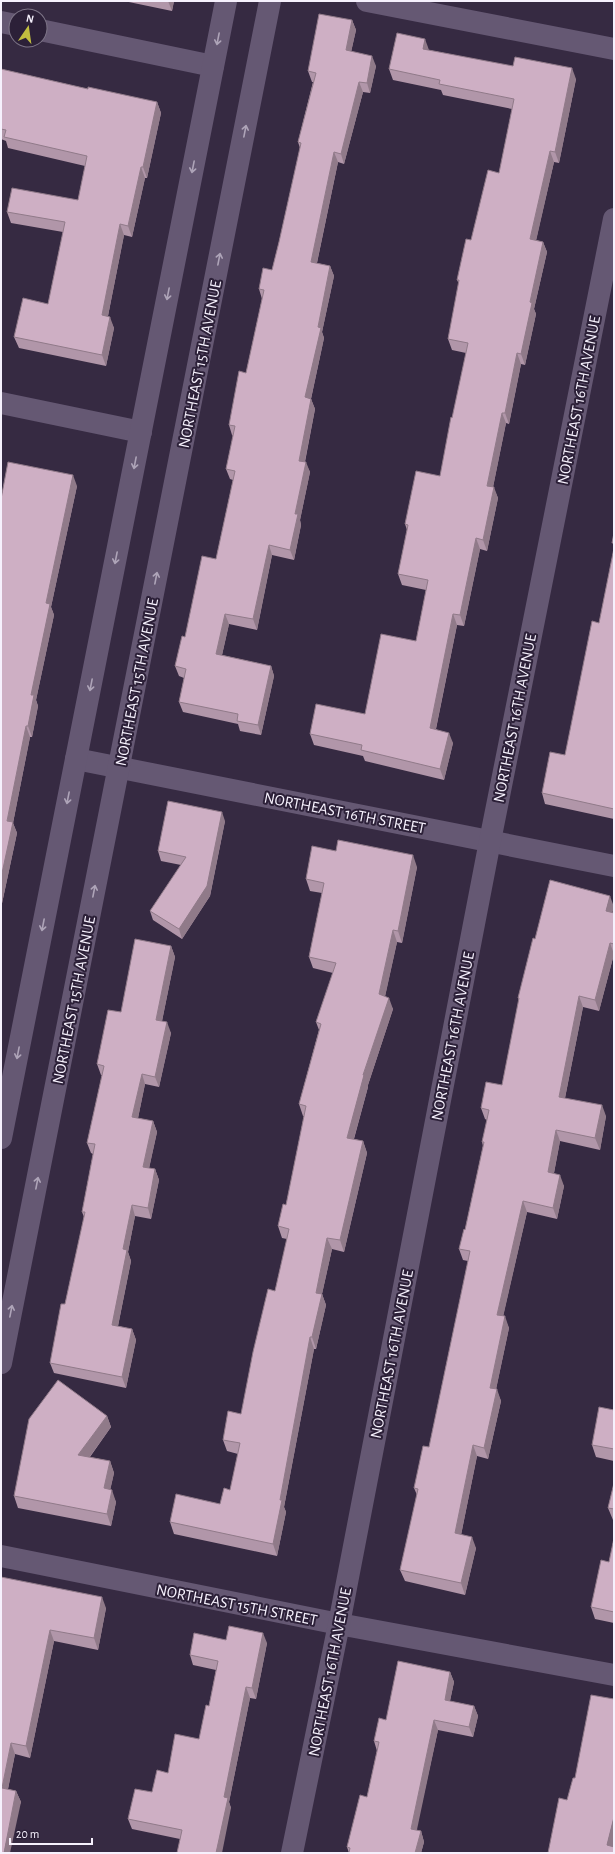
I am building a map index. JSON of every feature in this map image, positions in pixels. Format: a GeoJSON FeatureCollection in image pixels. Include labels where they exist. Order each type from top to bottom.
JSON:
{"type":"FeatureCollection","features":[{"type":"Feature","properties":{"kind":"street"},"geometry":{"type":"LineString","coordinates":[[1,1138],[226,1]]}},
{"type":"Feature","properties":{"kind":"street","name":"NORTHEAST 15TH AVENUE"},"geometry":{"type":"LineString","coordinates":[[1,1363],[270,1]]}},
{"type":"Feature","properties":{"kind":"street"},"geometry":{"type":"LineString","coordinates":[[367,1],[614,49]]}},
{"type":"Feature","properties":{"kind":"street"},"geometry":{"type":"LineString","coordinates":[[48,32],[213,66]]}},
{"type":"Feature","properties":{"kind":"street","name":"NORTHEAST 16TH AVENUE"},"geometry":{"type":"LineString","coordinates":[[292,1853],[339,1624],[490,841],[614,219]]}},
{"type":"Feature","properties":{"kind":"street"},"geometry":{"type":"LineString","coordinates":[[1,403],[141,432]]}},
{"type":"Feature","properties":{"kind":"street","name":"NORTHEAST 16TH STREET"},"geometry":{"type":"LineString","coordinates":[[76,759],[614,866]]}},
{"type":"Feature","properties":{"kind":"street","name":"NORTHEAST 15TH STREET"},"geometry":{"type":"LineString","coordinates":[[1,1556],[339,1624],[614,1675]]}},
{"type":"Feature","properties":{"kind":"building"},"geometry":{"type":"Polygon","coordinates":[[[319,14],[352,20],[346,50],[372,56],[367,83],[359,82],[341,154],[334,152],[311,262],[330,266],[318,327],[321,328],[305,397],[311,399],[299,461],[306,462],[295,514],[298,514],[290,550],[269,545],[253,619],[225,614],[216,654],[271,666],[258,725],[237,721],[238,714],[179,702],[186,669],[175,666],[182,636],[185,637],[202,556],[216,559],[235,471],[226,469],[235,426],[229,425],[239,371],[246,373],[264,290],[259,289],[263,268],[272,270],[279,242],[301,143],[298,142],[316,73],[308,71],[319,14]]]}},
{"type":"Feature","properties":{"kind":"building"},"geometry":{"type":"Polygon","coordinates":[[[397,33],[425,39],[423,49],[513,66],[515,57],[572,68],[555,152],[550,151],[530,239],[543,242],[521,354],[517,353],[505,413],[502,413],[487,486],[494,487],[483,540],[476,538],[460,615],[453,614],[430,728],[449,733],[440,769],[361,750],[362,745],[310,734],[316,704],[365,714],[381,634],[416,641],[428,580],[398,574],[408,525],[405,524],[416,471],[440,476],[451,417],[452,418],[468,343],[448,339],[459,280],[457,280],[466,239],[471,240],[488,170],[499,173],[514,99],[439,84],[440,80],[389,69],[397,33]]]}},
{"type":"Feature","properties":{"kind":"building"},"geometry":{"type":"Polygon","coordinates":[[[1,69],[88,89],[88,87],[157,102],[128,226],[120,224],[102,315],[110,317],[102,355],[14,337],[23,298],[48,304],[65,222],[7,212],[12,188],[78,200],[87,156],[4,137],[6,130],[1,129],[1,69]]]}},
{"type":"Feature","properties":{"kind":"building"},"geometry":{"type":"Polygon","coordinates":[[[8,462],[73,475],[46,603],[50,604],[31,695],[34,695],[28,726],[26,726],[7,821],[13,822],[1,878],[1,499],[8,462]]]}},
{"type":"Feature","properties":{"kind":"building"},"geometry":{"type":"Polygon","coordinates":[[[614,548],[614,809],[542,793],[550,752],[565,755],[592,621],[599,623],[614,548]]]}},
{"type":"Feature","properties":{"kind":"building"},"geometry":{"type":"Polygon","coordinates":[[[168,801],[222,812],[207,886],[179,929],[150,911],[186,857],[158,851],[168,801]]]}},
{"type":"Feature","properties":{"kind":"building"},"geometry":{"type":"Polygon","coordinates":[[[338,840],[413,855],[398,931],[393,930],[379,994],[389,998],[363,1075],[347,1138],[363,1141],[340,1240],[327,1238],[316,1293],[322,1294],[312,1337],[310,1337],[273,1544],[170,1522],[176,1494],[220,1504],[224,1488],[230,1490],[240,1443],[223,1440],[228,1411],[241,1414],[253,1352],[268,1289],[275,1291],[289,1229],[278,1226],[283,1204],[286,1205],[306,1106],[299,1104],[321,1024],[316,1022],[336,963],[309,957],[324,883],[306,879],[312,846],[336,851],[338,840]]]}},
{"type":"Feature","properties":{"kind":"building"},"geometry":{"type":"Polygon","coordinates":[[[550,880],[610,896],[606,911],[614,913],[614,944],[610,943],[595,1000],[579,996],[559,1097],[602,1105],[595,1138],[556,1130],[548,1172],[560,1175],[553,1208],[523,1201],[497,1315],[505,1316],[490,1388],[497,1389],[484,1448],[473,1445],[455,1533],[472,1537],[461,1583],[400,1570],[418,1489],[414,1488],[423,1446],[429,1447],[470,1251],[459,1249],[464,1229],[465,1230],[484,1142],[482,1142],[489,1110],[481,1108],[486,1082],[502,1085],[518,998],[533,938],[535,939],[550,880]]]}},
{"type":"Feature","properties":{"kind":"building"},"geometry":{"type":"Polygon","coordinates":[[[135,939],[171,946],[156,1020],[167,1022],[155,1077],[142,1074],[132,1117],[153,1121],[143,1167],[155,1169],[148,1208],[132,1205],[123,1249],[127,1250],[112,1325],[132,1329],[122,1377],[50,1363],[61,1304],[65,1304],[85,1212],[82,1212],[95,1144],[87,1143],[104,1066],[97,1064],[108,1010],[121,1012],[135,939]]]}},
{"type":"Feature","properties":{"kind":"building"},"geometry":{"type":"Polygon","coordinates":[[[58,1380],[107,1416],[78,1455],[110,1461],[104,1488],[112,1490],[107,1514],[14,1496],[29,1419],[58,1380]]]}},
{"type":"Feature","properties":{"kind":"building"},"geometry":{"type":"Polygon","coordinates":[[[599,1407],[614,1410],[614,1449],[592,1445],[599,1407]]]}},
{"type":"Feature","properties":{"kind":"building"},"geometry":{"type":"Polygon","coordinates":[[[614,1483],[614,1509],[608,1508],[614,1483]]]}},
{"type":"Feature","properties":{"kind":"building"},"geometry":{"type":"Polygon","coordinates":[[[614,1538],[614,1612],[591,1607],[601,1560],[609,1562],[614,1538]]]}},
{"type":"Feature","properties":{"kind":"building"},"geometry":{"type":"Polygon","coordinates":[[[1,1577],[102,1597],[94,1638],[50,1630],[26,1746],[11,1743],[2,1788],[16,1791],[4,1853],[1,1853],[1,1577]]]}},
{"type":"Feature","properties":{"kind":"building"},"geometry":{"type":"Polygon","coordinates":[[[229,1626],[263,1633],[252,1688],[246,1687],[224,1797],[228,1798],[216,1853],[177,1853],[182,1830],[128,1819],[135,1789],[152,1792],[157,1770],[168,1773],[175,1734],[199,1739],[206,1705],[209,1706],[218,1661],[190,1655],[194,1633],[226,1640],[229,1626]]]}},
{"type":"Feature","properties":{"kind":"building"},"geometry":{"type":"Polygon","coordinates":[[[398,1661],[450,1672],[445,1700],[474,1706],[469,1727],[434,1720],[411,1829],[421,1831],[415,1853],[349,1853],[350,1848],[347,1847],[360,1795],[367,1797],[379,1742],[374,1741],[379,1718],[386,1720],[398,1661]]]}},
{"type":"Feature","properties":{"kind":"building"},"geometry":{"type":"Polygon","coordinates":[[[591,1695],[614,1699],[614,1817],[607,1845],[614,1847],[614,1853],[548,1853],[559,1798],[567,1800],[573,1778],[575,1778],[591,1695]]]}}]}
